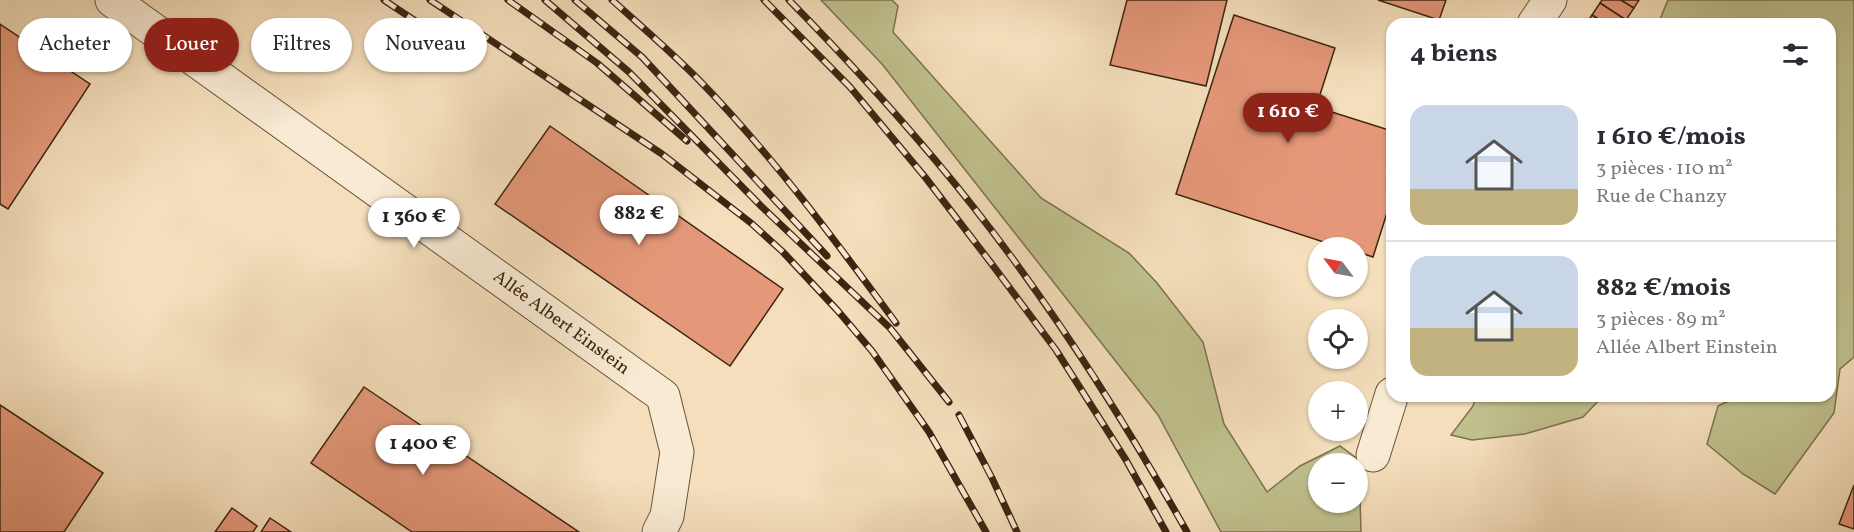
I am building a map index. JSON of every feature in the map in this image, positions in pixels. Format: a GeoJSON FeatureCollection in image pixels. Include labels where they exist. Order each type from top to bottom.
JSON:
{"type":"FeatureCollection","features":[{"type":"Feature","properties":{"kind":"street","name":"Allée Albert Einstein"},"geometry":{"type":"LineString","coordinates":[[112,0],[663,396],[677,452],[667,516],[659,532]]}},
{"type":"Feature","properties":{"kind":"street"},"geometry":{"type":"LineString","coordinates":[[1538,18],[1550,0]]}},
{"type":"Feature","properties":{"kind":"street"},"geometry":{"type":"LineString","coordinates":[[1373,455],[1390,402]]}},
{"type":"Feature","properties":{"kind":"green space"},"geometry":{"type":"Polygon","coordinates":[[[821,0],[892,0],[898,6],[893,32],[1041,198],[1129,253],[1157,283],[1203,342],[1224,424],[1267,492],[1308,462],[1308,513],[1360,513],[1361,532],[1221,532],[1158,415],[882,64],[821,0]]]}},
{"type":"Feature","properties":{"kind":"green space"},"geometry":{"type":"Polygon","coordinates":[[[1668,0],[1854,0],[1854,357],[1840,369],[1836,398],[1836,18],[1660,18],[1668,0]]]}},
{"type":"Feature","properties":{"kind":"green space"},"geometry":{"type":"Polygon","coordinates":[[[1474,402],[1597,402],[1583,417],[1525,434],[1472,440],[1451,435],[1474,402]]]}},
{"type":"Feature","properties":{"kind":"green space"},"geometry":{"type":"Polygon","coordinates":[[[1726,402],[1836,402],[1834,413],[1775,494],[1743,474],[1707,444],[1718,406],[1726,402]]]}},
{"type":"Feature","properties":{"kind":"green space"},"geometry":{"type":"Polygon","coordinates":[[[1340,446],[1350,453],[1326,453],[1340,446]]]}},
{"type":"Feature","properties":{"kind":"building"},"geometry":{"type":"Polygon","coordinates":[[[1127,0],[1227,0],[1206,86],[1110,65],[1127,0]]]}},
{"type":"Feature","properties":{"kind":"building"},"geometry":{"type":"Polygon","coordinates":[[[1378,0],[1446,0],[1440,18],[1433,18],[1378,0]]]}},
{"type":"Feature","properties":{"kind":"building"},"geometry":{"type":"Polygon","coordinates":[[[1602,0],[1621,0],[1634,8],[1627,18],[1623,18],[1600,3],[1602,0]]]}},
{"type":"Feature","properties":{"kind":"building"},"geometry":{"type":"Polygon","coordinates":[[[1621,0],[1639,0],[1634,8],[1621,0]]]}},
{"type":"Feature","properties":{"kind":"building"},"geometry":{"type":"Polygon","coordinates":[[[1600,3],[1623,18],[1597,18],[1592,15],[1600,3]]]}},
{"type":"Feature","properties":{"kind":"building"},"geometry":{"type":"Polygon","coordinates":[[[1234,15],[1335,48],[1316,107],[1386,129],[1386,216],[1373,257],[1368,255],[1368,237],[1308,237],[1176,194],[1234,15]]]}},
{"type":"Feature","properties":{"kind":"building"},"geometry":{"type":"Polygon","coordinates":[[[0,24],[18,36],[18,72],[72,72],[90,84],[8,209],[0,204],[0,24]]]}},
{"type":"Feature","properties":{"kind":"building"},"geometry":{"type":"Polygon","coordinates":[[[550,126],[783,289],[730,366],[495,204],[550,126]]]}},
{"type":"Feature","properties":{"kind":"building"},"geometry":{"type":"Polygon","coordinates":[[[364,387],[579,532],[412,532],[311,463],[364,387]]]}},
{"type":"Feature","properties":{"kind":"building"},"geometry":{"type":"Polygon","coordinates":[[[0,405],[103,473],[64,532],[0,532],[0,405]]]}},
{"type":"Feature","properties":{"kind":"building"},"geometry":{"type":"Polygon","coordinates":[[[1854,485],[1854,529],[1839,524],[1854,485]]]}},
{"type":"Feature","properties":{"kind":"building"},"geometry":{"type":"Polygon","coordinates":[[[232,508],[257,526],[253,532],[215,532],[232,508]]]}},
{"type":"Feature","properties":{"kind":"building"},"geometry":{"type":"Polygon","coordinates":[[[270,518],[291,532],[261,532],[270,518]]]}},
{"type":"Feature","properties":{"kind":"railway"},"geometry":{"type":"LineString","coordinates":[[384,0],[411,18]]}},
{"type":"Feature","properties":{"kind":"railway"},"geometry":{"type":"LineString","coordinates":[[430,0],[662,154],[751,223],[783,252],[872,351],[929,432],[986,532]]}},
{"type":"Feature","properties":{"kind":"railway"},"geometry":{"type":"LineString","coordinates":[[508,0],[597,63],[687,141]]}},
{"type":"Feature","properties":{"kind":"railway"},"geometry":{"type":"LineString","coordinates":[[545,0],[629,72],[762,207],[890,328],[949,402]]}},
{"type":"Feature","properties":{"kind":"railway"},"geometry":{"type":"LineString","coordinates":[[575,0],[642,57],[827,256]]}},
{"type":"Feature","properties":{"kind":"railway"},"geometry":{"type":"LineString","coordinates":[[612,0],[699,80],[752,138],[826,229],[896,323]]}},
{"type":"Feature","properties":{"kind":"railway"},"geometry":{"type":"LineString","coordinates":[[764,0],[850,87],[925,177],[991,263],[1056,350],[1126,460],[1166,532]]}},
{"type":"Feature","properties":{"kind":"railway"},"geometry":{"type":"LineString","coordinates":[[789,0],[846,59],[936,161],[1005,249],[1101,388],[1187,532]]}},
{"type":"Feature","properties":{"kind":"railway"},"geometry":{"type":"LineString","coordinates":[[959,415],[1017,532]]}}]}
